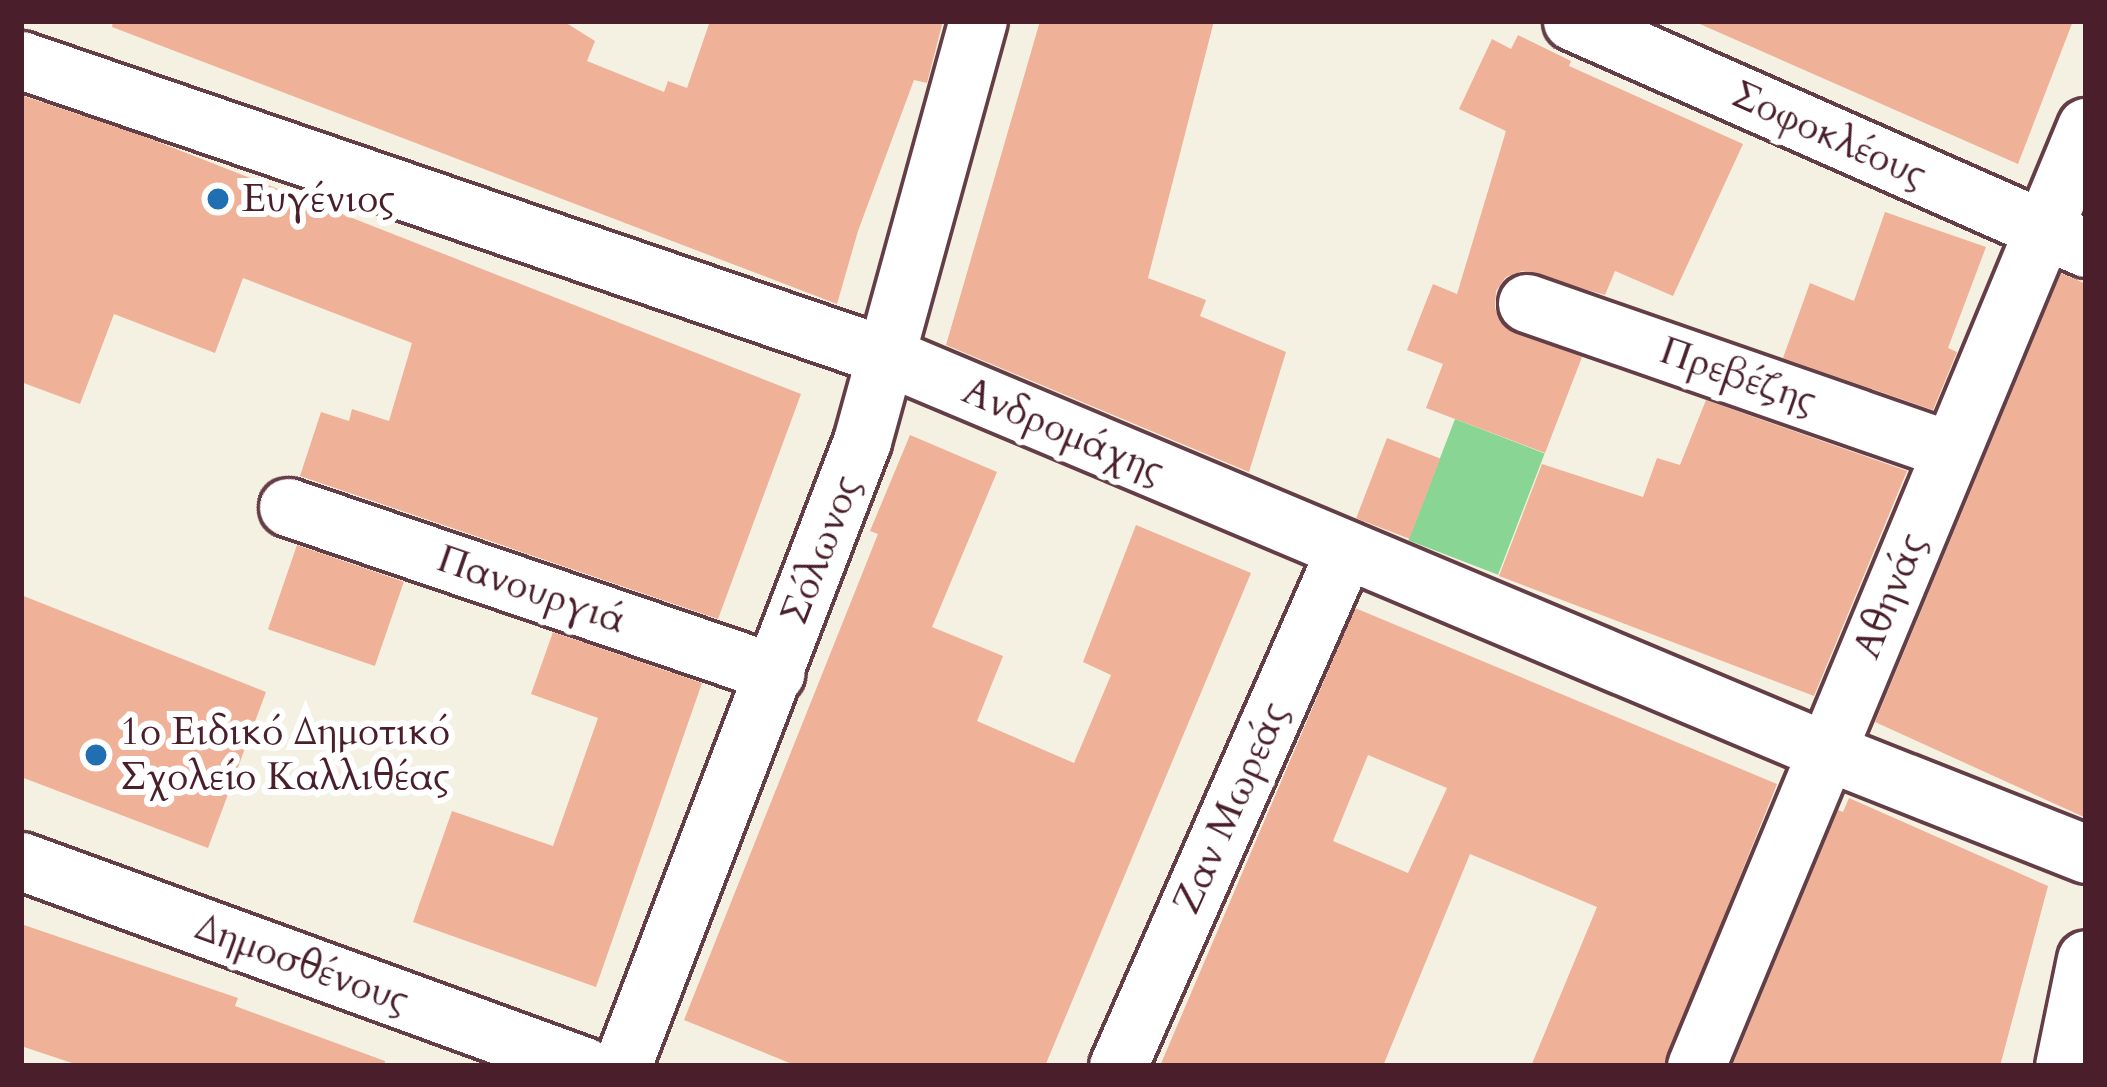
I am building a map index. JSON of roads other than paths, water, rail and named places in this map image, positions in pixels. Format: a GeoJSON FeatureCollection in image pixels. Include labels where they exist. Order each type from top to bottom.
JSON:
{"type":"FeatureCollection","features":[{"type":"Feature","properties":{"kind":"street","name":"Σόλωνος"},"geometry":{"type":"LineString","coordinates":[[622,1066],[775,673],[889,357],[978,21]]}},
{"type":"Feature","properties":{"kind":"street","name":"Σοφοκλέους"},"geometry":{"type":"LineString","coordinates":[[1572,21],[2066,240]]}},
{"type":"Feature","properties":{"kind":"street","name":"Ανδρομάχης"},"geometry":{"type":"LineString","coordinates":[[21,60],[889,357],[1826,751],[2086,854]]}},
{"type":"Feature","properties":{"kind":"street","name":"Αθηνάς"},"geometry":{"type":"LineString","coordinates":[[1696,1066],[1948,450],[2066,240],[2086,127]]}},
{"type":"Feature","properties":{"kind":"street","name":"Πρεβέζης"},"geometry":{"type":"LineString","coordinates":[[1527,303],[1948,450]]}},
{"type":"Feature","properties":{"kind":"street","name":"Πανουργιά"},"geometry":{"type":"LineString","coordinates":[[289,507],[775,673]]}},
{"type":"Feature","properties":{"kind":"street","name":"Ζαν Μωρεάς"},"geometry":{"type":"LineString","coordinates":[[1118,1066],[1345,550]]}},
{"type":"Feature","properties":{"kind":"street","name":"Δημοσθένους"},"geometry":{"type":"LineString","coordinates":[[21,861],[584,1066]]}},
{"type":"Feature","properties":{"kind":"street"},"geometry":{"type":"LineString","coordinates":[[2064,1066],[2086,959]]}},
{"type":"Feature","properties":{"kind":"place","name":"Ευγένιος"},"geometry":{"type":"Point","coordinates":[218,199]}},
{"type":"Feature","properties":{"kind":"place","name":"1ο Ειδικό Δημοτικό Σχολείο Καλλιθέας"},"geometry":{"type":"Point","coordinates":[96,755]}}]}
